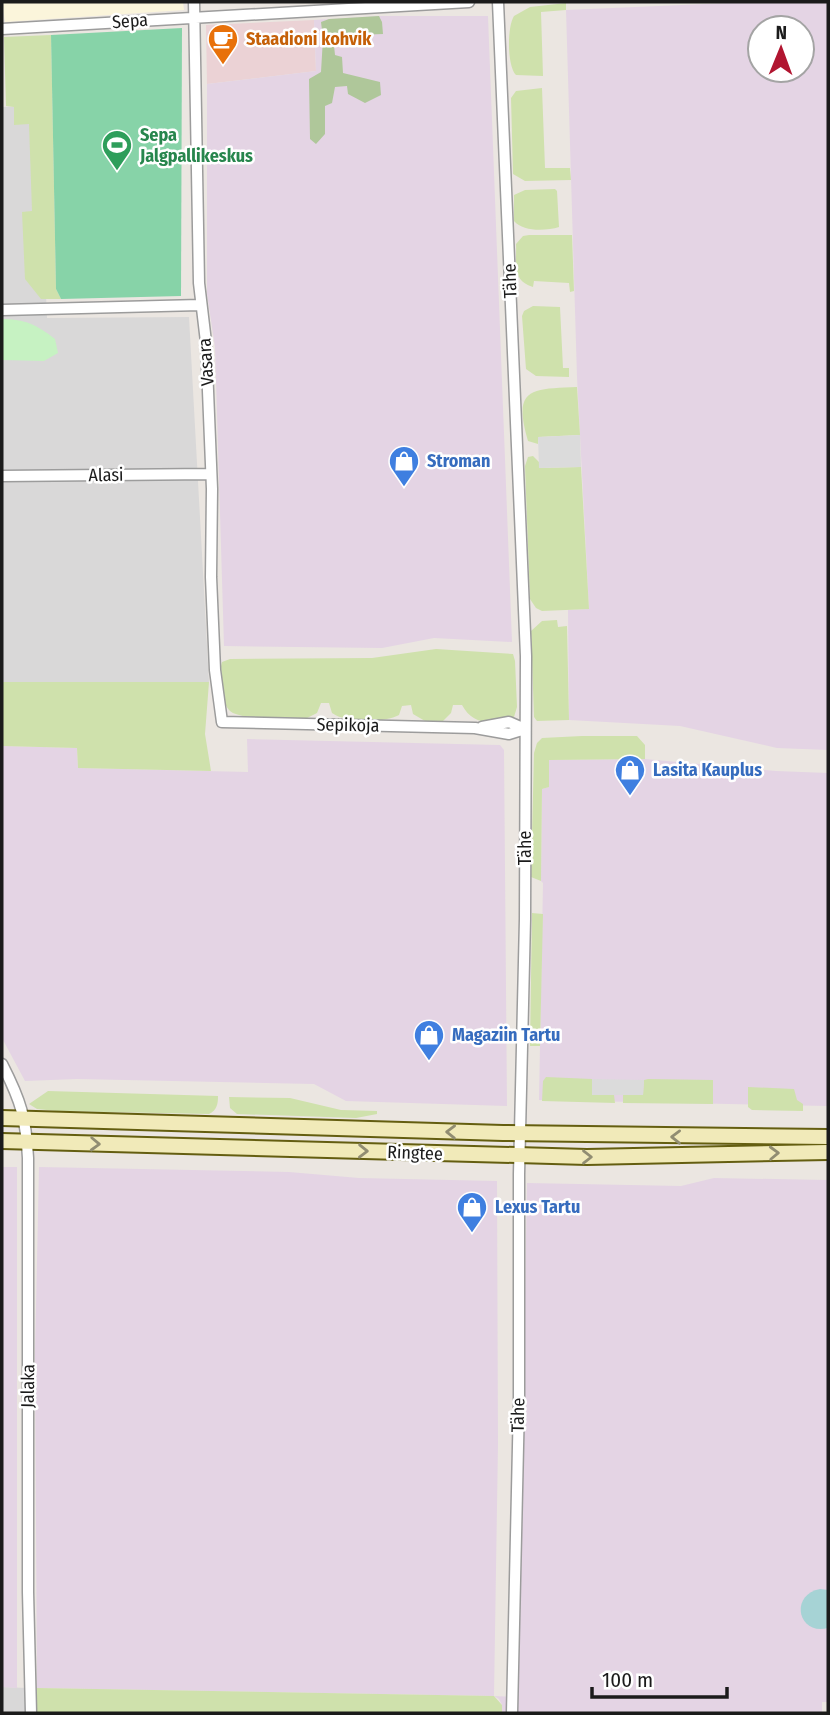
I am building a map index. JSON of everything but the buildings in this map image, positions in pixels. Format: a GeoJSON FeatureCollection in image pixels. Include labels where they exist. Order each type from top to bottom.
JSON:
{"type":"FeatureCollection","features":[{"type":"Feature","properties":{"kind":"main road","name":"Ringtee"},"geometry":{"type":"LineString","coordinates":[[2,1118],[520,1133],[828,1137]]}},
{"type":"Feature","properties":{"kind":"main road","name":"Ringtee"},"geometry":{"type":"LineString","coordinates":[[2,1141],[519,1156],[625,1157],[828,1152]]}},
{"type":"Feature","properties":{"kind":"street","name":"Vasara"},"geometry":{"type":"LineString","coordinates":[[194,2],[200,305],[206,342],[215,670],[222,722]]}},
{"type":"Feature","properties":{"kind":"street","name":"Sepa"},"geometry":{"type":"LineString","coordinates":[[2,29],[468,2]]}},
{"type":"Feature","properties":{"kind":"street","name":"Tähe"},"geometry":{"type":"LineString","coordinates":[[498,2],[526,656],[525,932],[519,1156],[519,1402],[512,1713]]}},
{"type":"Feature","properties":{"kind":"street"},"geometry":{"type":"LineString","coordinates":[[2,310],[200,305]]}},
{"type":"Feature","properties":{"kind":"street","name":"Alasi"},"geometry":{"type":"LineString","coordinates":[[2,476],[211,474]]}},
{"type":"Feature","properties":{"kind":"street","name":"Sepikoja"},"geometry":{"type":"LineString","coordinates":[[222,722],[475,728],[509,734],[525,729]]}},
{"type":"Feature","properties":{"kind":"street","name":"Jalaka"},"geometry":{"type":"LineString","coordinates":[[2,1065],[20,1101],[27,1143],[28,1592],[31,1713]]}},
{"type":"Feature","properties":{"kind":"shaded area"},"geometry":{"type":"Polygon","coordinates":[[[2,2],[183,2],[184,10],[5,22],[2,2]]]}},
{"type":"Feature","properties":{"kind":"shaded area"},"geometry":{"type":"Polygon","coordinates":[[[751,2],[828,2],[828,750],[777,748],[680,726],[569,720],[568,610],[589,609],[577,377],[566,10],[751,2]]]}},
{"type":"Feature","properties":{"kind":"shaded area"},"geometry":{"type":"Polygon","coordinates":[[[379,16],[488,16],[512,642],[434,638],[382,648],[224,646],[215,347],[207,294],[207,84],[316,71],[314,20],[379,16]]]}},
{"type":"Feature","properties":{"kind":"shaded area"},"geometry":{"type":"Polygon","coordinates":[[[314,20],[316,71],[207,84],[206,25],[314,20]]]}},
{"type":"Feature","properties":{"kind":"shaded area"},"geometry":{"type":"Polygon","coordinates":[[[38,106],[47,318],[189,317],[209,682],[2,682],[2,107],[38,106]]]}},
{"type":"Feature","properties":{"kind":"shaded area"},"geometry":{"type":"Polygon","coordinates":[[[580,435],[581,467],[539,468],[538,437],[580,435]]]}},
{"type":"Feature","properties":{"kind":"shaded area"},"geometry":{"type":"Polygon","coordinates":[[[247,739],[500,745],[504,750],[507,1106],[346,1101],[314,1084],[77,1079],[25,1081],[2,1038],[2,746],[77,748],[78,768],[248,772],[247,739]]]}},
{"type":"Feature","properties":{"kind":"shaded area"},"geometry":{"type":"Polygon","coordinates":[[[645,759],[828,773],[828,1106],[539,1100],[542,789],[549,787],[549,760],[645,759]]]}},
{"type":"Feature","properties":{"kind":"shaded area"},"geometry":{"type":"Polygon","coordinates":[[[592,1079],[644,1080],[643,1095],[592,1095],[592,1079]]]}},
{"type":"Feature","properties":{"kind":"shaded area"},"geometry":{"type":"Polygon","coordinates":[[[2,1167],[17,1167],[17,1688],[2,1687],[2,1167]]]}},
{"type":"Feature","properties":{"kind":"shaded area"},"geometry":{"type":"Polygon","coordinates":[[[39,1167],[289,1172],[359,1178],[497,1181],[498,1444],[494,1696],[37,1688],[35,1355],[39,1167]]]}},
{"type":"Feature","properties":{"kind":"shaded area"},"geometry":{"type":"Polygon","coordinates":[[[714,1178],[828,1180],[828,1702],[822,1702],[822,1713],[502,1713],[502,1705],[494,1696],[518,1697],[527,1183],[681,1186],[714,1178]]]}},
{"type":"Feature","properties":{"kind":"shaded area"},"geometry":{"type":"Polygon","coordinates":[[[2,1687],[27,1688],[27,1713],[2,1713],[2,1687]]]}},
{"type":"Feature","properties":{"kind":"green space"},"geometry":{"type":"Polygon","coordinates":[[[566,3],[566,10],[541,12],[543,76],[516,75],[511,64],[509,46],[514,16],[530,7],[566,3]]]}},
{"type":"Feature","properties":{"kind":"green space"},"geometry":{"type":"Polygon","coordinates":[[[379,16],[383,34],[333,36],[335,55],[342,57],[343,73],[380,82],[381,95],[365,103],[348,94],[347,86],[335,87],[332,103],[325,106],[325,134],[316,144],[310,139],[309,79],[321,72],[321,22],[329,19],[379,16]]]}},
{"type":"Feature","properties":{"kind":"green space","name":"Sepa Jalgpallikeskus"},"geometry":{"type":"Polygon","coordinates":[[[182,28],[181,296],[61,299],[56,289],[51,35],[182,28]]]}},
{"type":"Feature","properties":{"kind":"green space"},"geometry":{"type":"Polygon","coordinates":[[[51,35],[56,289],[61,299],[41,299],[25,279],[22,212],[32,211],[29,124],[14,125],[14,107],[6,106],[4,37],[51,35]]]}},
{"type":"Feature","properties":{"kind":"green space"},"geometry":{"type":"Polygon","coordinates":[[[542,88],[545,168],[570,168],[571,180],[525,181],[513,174],[511,98],[516,91],[542,88]]]}},
{"type":"Feature","properties":{"kind":"green space"},"geometry":{"type":"Polygon","coordinates":[[[555,189],[559,227],[535,230],[518,225],[514,221],[514,195],[525,190],[555,189]]]}},
{"type":"Feature","properties":{"kind":"green space"},"geometry":{"type":"Polygon","coordinates":[[[572,235],[574,291],[570,292],[569,283],[534,281],[533,287],[521,280],[517,270],[516,244],[523,236],[572,235]]]}},
{"type":"Feature","properties":{"kind":"green space"},"geometry":{"type":"Polygon","coordinates":[[[533,306],[560,307],[563,368],[569,368],[569,377],[536,376],[526,369],[522,316],[524,311],[533,306]]]}},
{"type":"Feature","properties":{"kind":"green space"},"geometry":{"type":"Polygon","coordinates":[[[2,319],[24,322],[42,330],[55,339],[58,353],[44,361],[2,360],[2,319]]]}},
{"type":"Feature","properties":{"kind":"green space"},"geometry":{"type":"Polygon","coordinates":[[[577,387],[580,435],[538,437],[538,444],[528,441],[523,410],[530,394],[548,389],[577,387]]]}},
{"type":"Feature","properties":{"kind":"green space"},"geometry":{"type":"Polygon","coordinates":[[[533,456],[539,462],[539,468],[581,467],[589,609],[542,611],[536,608],[530,599],[525,466],[528,457],[533,456]]]}},
{"type":"Feature","properties":{"kind":"green space"},"geometry":{"type":"Polygon","coordinates":[[[557,620],[558,627],[567,626],[569,720],[537,721],[534,717],[531,631],[542,621],[557,620]]]}},
{"type":"Feature","properties":{"kind":"green space"},"geometry":{"type":"Polygon","coordinates":[[[436,649],[513,654],[517,707],[514,717],[484,722],[472,717],[462,705],[453,705],[451,713],[443,721],[425,721],[413,714],[411,705],[402,706],[399,715],[393,718],[355,720],[332,713],[329,703],[321,703],[317,713],[307,718],[254,717],[234,714],[226,705],[223,695],[221,666],[222,662],[230,659],[372,658],[436,649]]]}},
{"type":"Feature","properties":{"kind":"green space"},"geometry":{"type":"Polygon","coordinates":[[[2,682],[209,682],[205,734],[211,771],[78,768],[77,748],[2,746],[2,682]]]}},
{"type":"Feature","properties":{"kind":"green space"},"geometry":{"type":"Polygon","coordinates":[[[637,736],[645,745],[645,759],[549,760],[549,787],[542,789],[541,881],[531,877],[534,753],[542,738],[637,736]]]}},
{"type":"Feature","properties":{"kind":"green space"},"geometry":{"type":"Polygon","coordinates":[[[532,913],[543,914],[540,1046],[530,1046],[532,913]]]}},
{"type":"Feature","properties":{"kind":"green space"},"geometry":{"type":"Polygon","coordinates":[[[546,1077],[592,1079],[592,1094],[614,1095],[615,1103],[542,1101],[543,1081],[546,1077]]]}},
{"type":"Feature","properties":{"kind":"green space"},"geometry":{"type":"Polygon","coordinates":[[[644,1080],[713,1080],[713,1104],[623,1103],[623,1095],[643,1095],[644,1080]]]}},
{"type":"Feature","properties":{"kind":"green space"},"geometry":{"type":"Polygon","coordinates":[[[748,1087],[794,1089],[797,1100],[803,1104],[803,1111],[752,1110],[748,1107],[748,1087]]]}},
{"type":"Feature","properties":{"kind":"green space"},"geometry":{"type":"Polygon","coordinates":[[[48,1091],[218,1096],[218,1099],[215,1109],[209,1114],[56,1111],[37,1109],[29,1104],[48,1091]]]}},
{"type":"Feature","properties":{"kind":"green space"},"geometry":{"type":"Polygon","coordinates":[[[229,1097],[290,1098],[341,1110],[377,1111],[377,1114],[356,1118],[237,1114],[230,1108],[229,1097]]]}},
{"type":"Feature","properties":{"kind":"green space"},"geometry":{"type":"Polygon","coordinates":[[[37,1688],[494,1696],[502,1705],[502,1713],[37,1713],[37,1688]]]}},
{"type":"Feature","properties":{"kind":"water"},"geometry":{"type":"Polygon","coordinates":[[[820,1589],[828,1590],[828,1628],[818,1629],[804,1621],[801,1606],[810,1593],[820,1589]]]}},
{"type":"Feature","properties":{"kind":"place","name":"Staadioni kohvik"},"geometry":{"type":"Point","coordinates":[223,66]}},
{"type":"Feature","properties":{"kind":"place","name":"Sepa Jalgpallikeskus"},"geometry":{"type":"Point","coordinates":[117,172]}},
{"type":"Feature","properties":{"kind":"place","name":"Stroman"},"geometry":{"type":"Point","coordinates":[404,488]}},
{"type":"Feature","properties":{"kind":"place","name":"Lasita Kauplus"},"geometry":{"type":"Point","coordinates":[630,797]}},
{"type":"Feature","properties":{"kind":"place","name":"Magaziin Tartu"},"geometry":{"type":"Point","coordinates":[429,1062]}},
{"type":"Feature","properties":{"kind":"place","name":"Lexus Tartu"},"geometry":{"type":"Point","coordinates":[472,1234]}}]}
